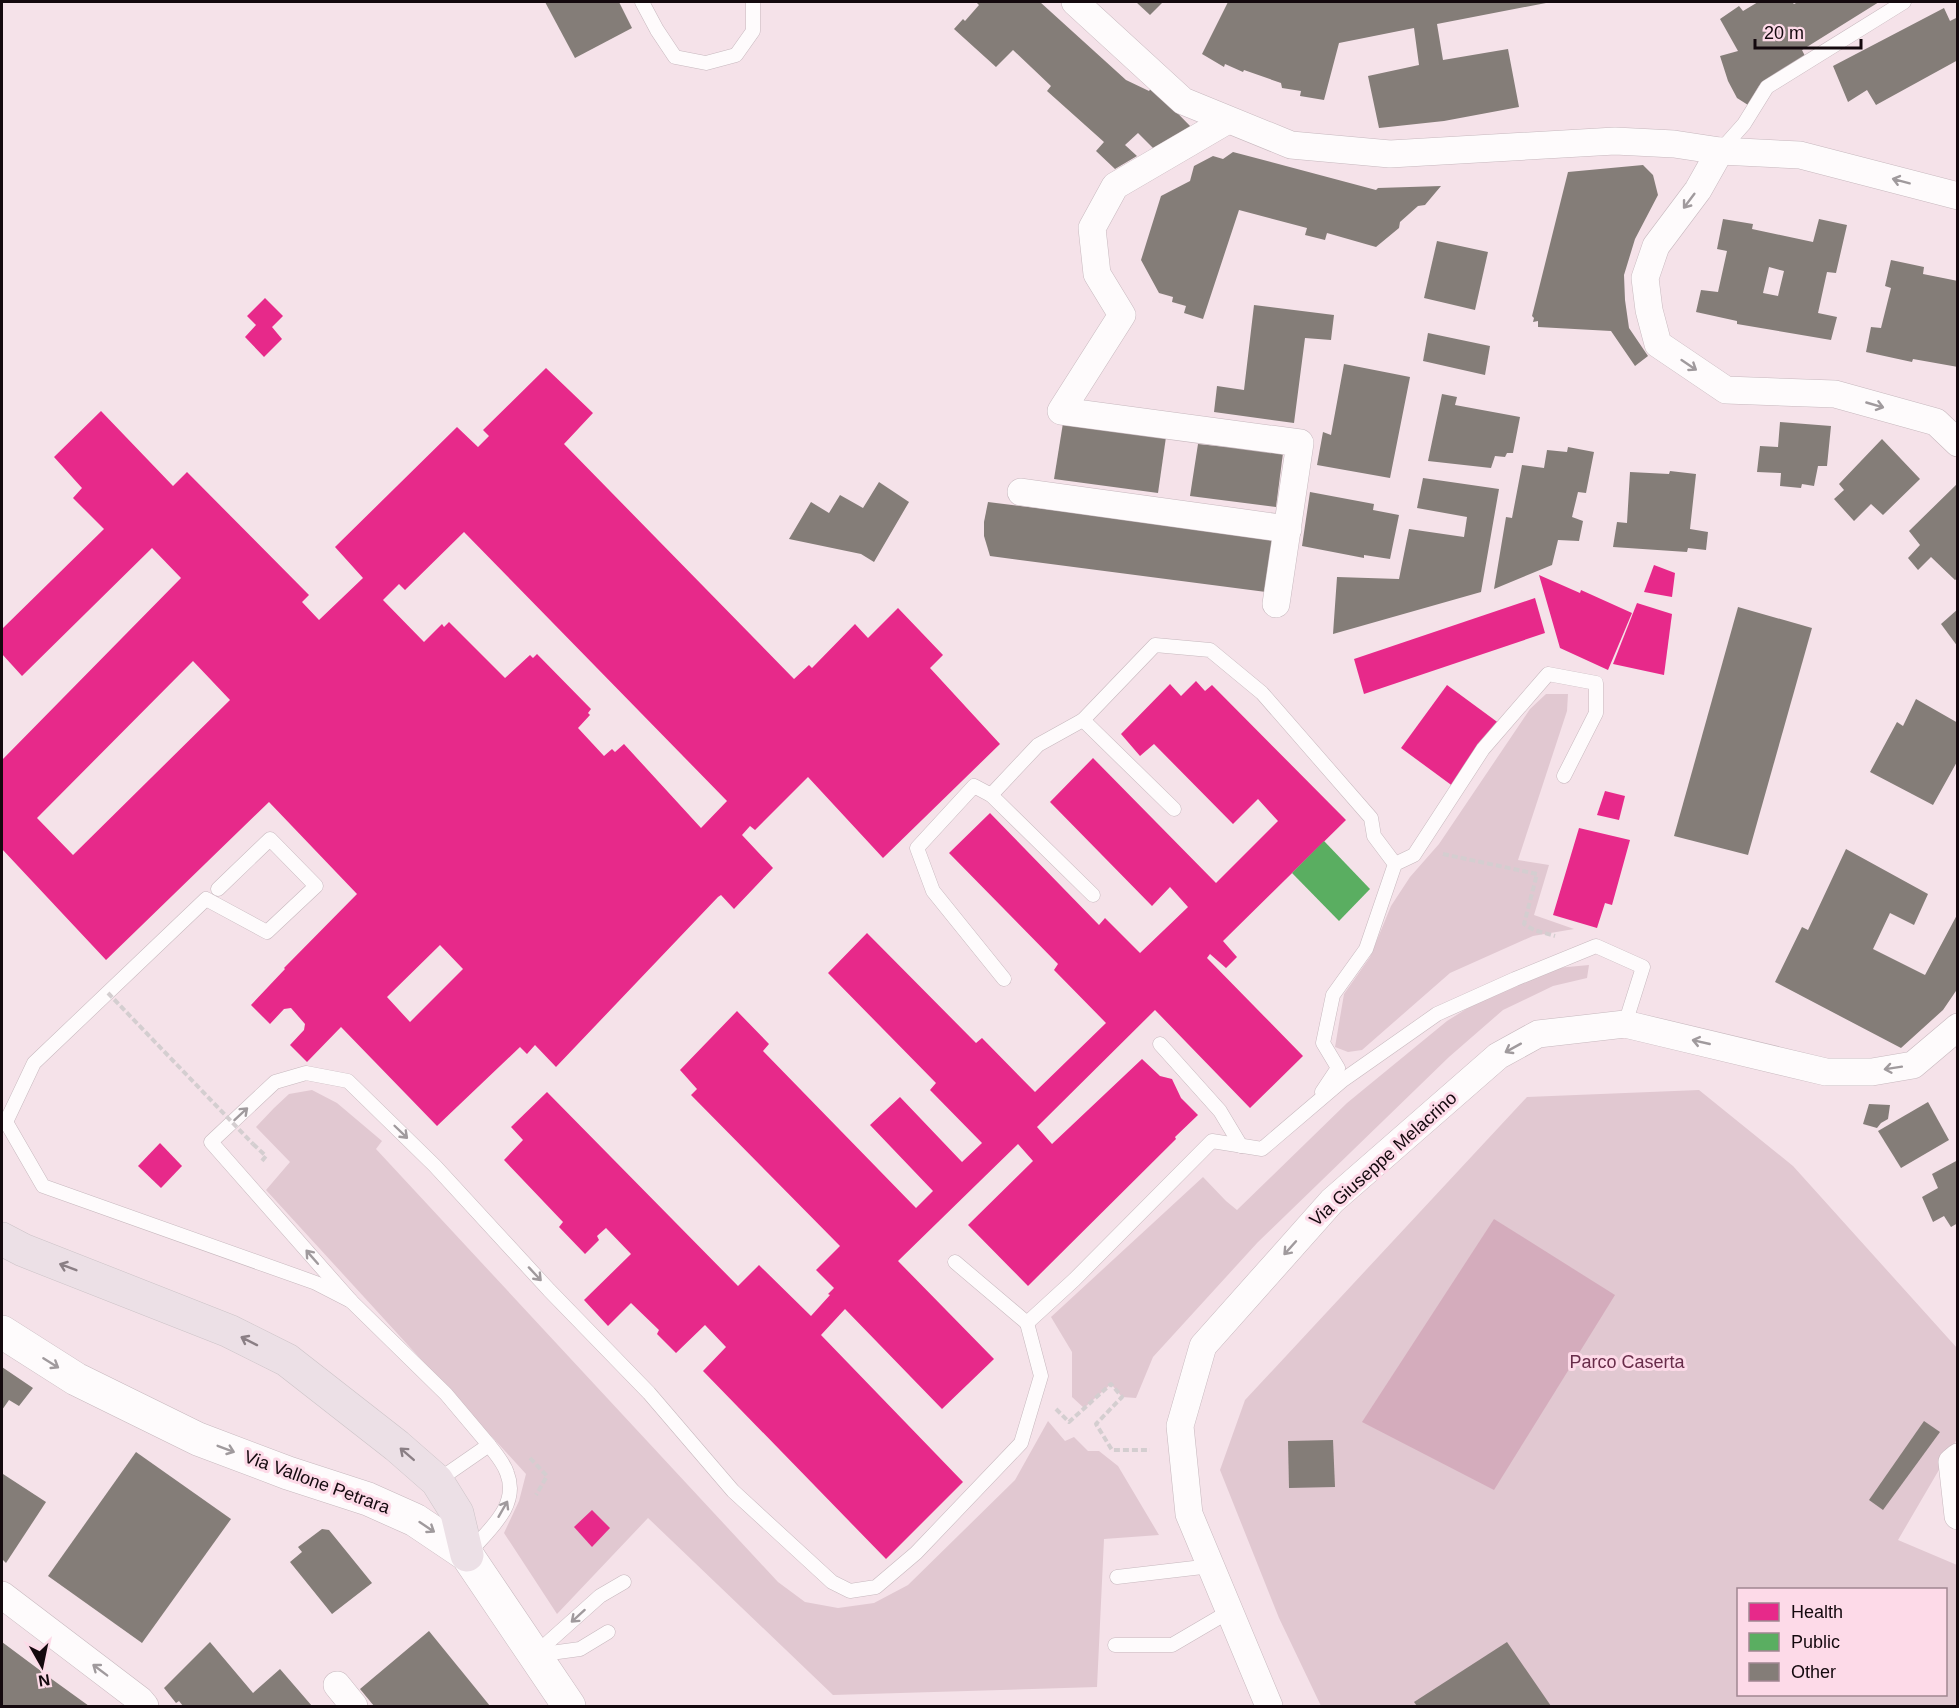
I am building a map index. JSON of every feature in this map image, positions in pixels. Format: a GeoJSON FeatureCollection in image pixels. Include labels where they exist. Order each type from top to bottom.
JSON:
{"type":"FeatureCollection","features":[{"type":"Feature","properties":{"kind":"highway"},"geometry":{"type":"LineString","coordinates":[[2,1239],[23,1250],[229,1330],[287,1360],[397,1446],[437,1481],[457,1513],[467,1555]]}},
{"type":"Feature","properties":{"kind":"street"},"geometry":{"type":"LineString","coordinates":[[1076,2],[1183,102],[1291,145],[1390,154],[1615,141],[1674,144],[1720,151],[1800,155],[1958,196]]}},
{"type":"Feature","properties":{"kind":"street"},"geometry":{"type":"LineString","coordinates":[[1228,120],[1115,186],[1092,228],[1097,274],[1122,315],[1061,411],[1300,443],[1276,604]]}},
{"type":"Feature","properties":{"kind":"street"},"geometry":{"type":"LineString","coordinates":[[1720,151],[1698,190],[1656,246],[1645,278],[1649,310],[1658,344],[1726,390],[1835,394],[1936,422],[1958,443]]}},
{"type":"Feature","properties":{"kind":"street"},"geometry":{"type":"LineString","coordinates":[[1021,492],[1288,529]]}},
{"type":"Feature","properties":{"kind":"street","name":"Via Giuseppe Melacrino"},"geometry":{"type":"LineString","coordinates":[[1269,1707],[1190,1514],[1180,1426],[1203,1346],[1332,1201],[1498,1056],[1538,1034],[1625,1024],[1826,1072],[1872,1072],[1913,1065],[1958,1027]]}},
{"type":"Feature","properties":{"kind":"street","name":"Via Vallone Petrara"},"geometry":{"type":"LineString","coordinates":[[2,1332],[76,1379],[198,1439],[377,1503],[415,1520],[467,1555],[569,1707]]}},
{"type":"Feature","properties":{"kind":"street"},"geometry":{"type":"LineString","coordinates":[[1958,1457],[1952,1462],[1958,1516]]}},
{"type":"Feature","properties":{"kind":"street"},"geometry":{"type":"LineString","coordinates":[[2,1596],[140,1700],[145,1707]]}},
{"type":"Feature","properties":{"kind":"street"},"geometry":{"type":"LineString","coordinates":[[337,1685],[354,1707]]}},
{"type":"Feature","properties":{"kind":"lane"},"geometry":{"type":"LineString","coordinates":[[642,2],[675,57],[706,63],[735,55],[753,31],[753,2]]}},
{"type":"Feature","properties":{"kind":"lane"},"geometry":{"type":"LineString","coordinates":[[1720,151],[1744,124],[1767,87],[1904,2]]}},
{"type":"Feature","properties":{"kind":"lane"},"geometry":{"type":"LineString","coordinates":[[991,795],[1038,745],[1083,720],[1155,645],[1210,650],[1262,693],[1371,818],[1374,836],[1395,864]]}},
{"type":"Feature","properties":{"kind":"lane"},"geometry":{"type":"LineString","coordinates":[[1315,1104],[1338,1068],[1323,1043],[1333,995],[1366,949],[1395,864],[1414,855],[1483,749],[1548,674],[1596,684],[1596,713],[1564,776]]}},
{"type":"Feature","properties":{"kind":"lane"},"geometry":{"type":"LineString","coordinates":[[1083,720],[1174,809]]}},
{"type":"Feature","properties":{"kind":"lane"},"geometry":{"type":"LineString","coordinates":[[1004,979],[933,891],[917,848],[974,786],[991,795],[1093,895]]}},
{"type":"Feature","properties":{"kind":"lane"},"geometry":{"type":"LineString","coordinates":[[218,889],[270,839],[316,886],[267,932],[206,899],[34,1063],[6,1122],[43,1186],[316,1283],[351,1301]]}},
{"type":"Feature","properties":{"kind":"lane"},"geometry":{"type":"LineString","coordinates":[[1027,1323],[1074,1280],[1212,1141],[1262,1149],[1343,1080],[1437,1014],[1596,946],[1643,967],[1625,1024]]}},
{"type":"Feature","properties":{"kind":"lane"},"geometry":{"type":"LineString","coordinates":[[1160,1044],[1220,1110],[1241,1146]]}},
{"type":"Feature","properties":{"kind":"lane"},"geometry":{"type":"LineString","coordinates":[[467,1555],[507,1508],[511,1489],[507,1472],[489,1445],[447,1394],[351,1301],[211,1142],[275,1082],[306,1073],[348,1081],[435,1166],[549,1290],[649,1393],[733,1491],[832,1582],[850,1591],[876,1587],[916,1553],[1021,1443],[1041,1376],[1027,1323],[955,1262]]}},
{"type":"Feature","properties":{"kind":"lane"},"geometry":{"type":"LineString","coordinates":[[437,1481],[489,1445]]}},
{"type":"Feature","properties":{"kind":"lane"},"geometry":{"type":"LineString","coordinates":[[1117,1577],[1211,1566]]}},
{"type":"Feature","properties":{"kind":"lane"},"geometry":{"type":"LineString","coordinates":[[534,1655],[600,1596],[624,1582]]}},
{"type":"Feature","properties":{"kind":"lane"},"geometry":{"type":"LineString","coordinates":[[1115,1645],[1172,1645],[1230,1611]]}},
{"type":"Feature","properties":{"kind":"lane"},"geometry":{"type":"LineString","coordinates":[[534,1655],[580,1649],[608,1632]]}},
{"type":"Feature","properties":{"kind":"path"},"geometry":{"type":"LineString","coordinates":[[1418,849],[1537,874],[1524,924],[1534,930],[1596,946]]}},
{"type":"Feature","properties":{"kind":"path"},"geometry":{"type":"LineString","coordinates":[[108,993],[266,1156],[258,1165]]}},
{"type":"Feature","properties":{"kind":"path"},"geometry":{"type":"LineString","coordinates":[[1037,1390],[1069,1422],[1112,1384],[1122,1397],[1096,1424],[1112,1450],[1182,1449]]}},
{"type":"Feature","properties":{"kind":"green space"},"geometry":{"type":"Polygon","coordinates":[[[1546,694],[1568,694],[1567,711],[1518,860],[1549,865],[1534,915],[1574,929],[1533,936],[1450,973],[1362,1050],[1348,1052],[1335,1047],[1344,994],[1370,957],[1391,906],[1410,877],[1439,844],[1530,709],[1546,694]]]}},
{"type":"Feature","properties":{"kind":"green space"},"geometry":{"type":"Polygon","coordinates":[[[1589,965],[1587,978],[1553,986],[1503,1010],[1449,1057],[1258,1242],[1153,1357],[1136,1398],[1122,1397],[1111,1384],[1084,1408],[1072,1397],[1072,1352],[1051,1317],[1203,1177],[1237,1210],[1347,1103],[1447,1021],[1479,1001],[1557,968],[1589,965]]]}},
{"type":"Feature","properties":{"kind":"green space"},"geometry":{"type":"Polygon","coordinates":[[[312,1090],[337,1103],[382,1141],[376,1149],[778,1582],[805,1602],[838,1608],[874,1603],[908,1585],[1015,1480],[1048,1421],[1065,1441],[1074,1437],[1088,1451],[1099,1451],[1118,1466],[1159,1535],[1104,1539],[1097,1687],[833,1695],[648,1518],[557,1614],[504,1533],[519,1501],[526,1474],[266,1190],[290,1162],[256,1127],[289,1094],[312,1090]]]}},
{"type":"Feature","properties":{"kind":"green space","name":"Parco Caserta"},"geometry":{"type":"Polygon","coordinates":[[[1699,1090],[1793,1166],[1957,1348],[1957,1439],[1898,1540],[1957,1565],[1957,1706],[1321,1706],[1279,1618],[1220,1470],[1245,1400],[1527,1097],[1699,1090]]]}},
{"type":"Feature","properties":{"kind":"shaded area"},"geometry":{"type":"Polygon","coordinates":[[[1494,1219],[1615,1295],[1494,1490],[1362,1422],[1494,1219]]]}},
{"type":"Feature","properties":{"kind":"building: Health"},"geometry":{"type":"Polygon","coordinates":[[[265,298],[283,316],[272,327],[282,339],[264,357],[245,337],[256,325],[247,316],[265,298]]]}},
{"type":"Feature","properties":{"kind":"building: Health"},"geometry":{"type":"Polygon","coordinates":[[[546,368],[593,413],[564,444],[794,679],[809,665],[812,668],[855,624],[868,638],[898,608],[943,655],[930,668],[1000,744],[883,858],[808,777],[755,830],[750,826],[742,835],[773,868],[734,909],[721,895],[718,897],[556,1067],[535,1045],[527,1054],[520,1047],[437,1126],[341,1027],[307,1062],[290,1045],[304,1030],[305,1024],[291,1008],[284,1009],[270,1024],[251,1005],[357,894],[269,802],[106,960],[2,849],[2,760],[181,578],[152,548],[22,676],[2,654],[2,629],[104,529],[73,498],[82,488],[54,457],[101,411],[173,486],[187,472],[309,595],[302,602],[319,620],[363,578],[335,547],[457,427],[478,447],[489,436],[483,430],[546,368]],[[464,532],[405,590],[399,584],[383,600],[424,642],[442,624],[444,627],[449,622],[505,678],[530,655],[533,658],[537,654],[591,709],[588,713],[590,715],[578,728],[604,756],[612,749],[615,752],[624,744],[701,828],[727,801],[464,532]],[[193,661],[37,818],[73,855],[230,700],[193,661]],[[440,945],[387,997],[410,1022],[463,969],[440,945]]]}},
{"type":"Feature","properties":{"kind":"building: Health"},"geometry":{"type":"Polygon","coordinates":[[[1654,565],[1675,573],[1672,597],[1644,592],[1654,565]]]}},
{"type":"Feature","properties":{"kind":"building: Health"},"geometry":{"type":"Polygon","coordinates":[[[1539,575],[1580,593],[1581,590],[1632,613],[1608,670],[1560,648],[1539,575]]]}},
{"type":"Feature","properties":{"kind":"building: Health"},"geometry":{"type":"Polygon","coordinates":[[[1535,598],[1545,633],[1364,694],[1354,659],[1535,598]]]}},
{"type":"Feature","properties":{"kind":"building: Health"},"geometry":{"type":"Polygon","coordinates":[[[1637,603],[1672,614],[1664,675],[1613,664],[1637,603]]]}},
{"type":"Feature","properties":{"kind":"building: Health"},"geometry":{"type":"Polygon","coordinates":[[[1196,681],[1205,691],[1212,685],[1346,820],[1223,941],[1237,957],[1226,968],[1210,954],[1207,958],[1303,1056],[1250,1108],[1155,1010],[1037,1127],[1052,1144],[1142,1059],[1160,1076],[1172,1079],[1181,1098],[1198,1115],[1028,1286],[968,1225],[1033,1161],[1018,1144],[898,1261],[994,1359],[942,1409],[845,1309],[821,1335],[963,1482],[886,1559],[703,1371],[726,1347],[705,1325],[676,1353],[657,1334],[659,1330],[631,1303],[608,1326],[584,1300],[631,1254],[606,1228],[597,1236],[599,1240],[585,1254],[559,1227],[563,1222],[504,1160],[523,1140],[511,1127],[547,1092],[738,1286],[759,1265],[811,1316],[834,1288],[816,1270],[840,1246],[691,1095],[697,1089],[680,1070],[737,1011],[769,1044],[763,1051],[916,1208],[933,1191],[870,1125],[900,1097],[962,1162],[982,1143],[930,1090],[936,1083],[828,973],[867,933],[976,1043],[982,1038],[1035,1092],[1106,1023],[1054,970],[1058,964],[949,853],[990,813],[1099,925],[1105,918],[1140,953],[1188,907],[1170,887],[1152,906],[1050,802],[1093,758],[1216,883],[1278,821],[1258,799],[1233,824],[1154,744],[1140,756],[1121,734],[1170,684],[1181,696],[1196,681]]]}},
{"type":"Feature","properties":{"kind":"building: Health"},"geometry":{"type":"Polygon","coordinates":[[[1447,685],[1500,724],[1454,787],[1401,748],[1447,685]]]}},
{"type":"Feature","properties":{"kind":"building: Health"},"geometry":{"type":"Polygon","coordinates":[[[1605,791],[1625,796],[1619,820],[1597,815],[1605,791]]]}},
{"type":"Feature","properties":{"kind":"building: Health"},"geometry":{"type":"Polygon","coordinates":[[[1579,828],[1630,840],[1612,905],[1605,903],[1597,928],[1553,915],[1579,828]]]}},
{"type":"Feature","properties":{"kind":"building: Health"},"geometry":{"type":"Polygon","coordinates":[[[160,1143],[182,1166],[161,1188],[138,1166],[160,1143]]]}},
{"type":"Feature","properties":{"kind":"building: Health"},"geometry":{"type":"Polygon","coordinates":[[[592,1510],[610,1528],[592,1547],[574,1527],[592,1510]]]}},
{"type":"Feature","properties":{"kind":"building: Public"},"geometry":{"type":"Polygon","coordinates":[[[1324,841],[1370,889],[1339,921],[1292,873],[1324,841]]]}},
{"type":"Feature","properties":{"kind":"building: Other"},"geometry":{"type":"Polygon","coordinates":[[[545,2],[619,2],[632,28],[575,58],[545,2]]]}},
{"type":"Feature","properties":{"kind":"building: Other"},"geometry":{"type":"Polygon","coordinates":[[[976,2],[1040,2],[1126,80],[1149,91],[1152,87],[1191,127],[1158,153],[1138,133],[1125,145],[1137,156],[1115,169],[1096,151],[1104,142],[1047,91],[1051,86],[1013,50],[996,67],[954,29],[963,19],[965,21],[979,5],[976,2]]]}},
{"type":"Feature","properties":{"kind":"building: Other"},"geometry":{"type":"Polygon","coordinates":[[[1136,2],[1163,2],[1150,15],[1136,2]]]}},
{"type":"Feature","properties":{"kind":"building: Other"},"geometry":{"type":"Polygon","coordinates":[[[1228,2],[1546,3],[1437,24],[1443,60],[1508,49],[1519,107],[1444,121],[1379,128],[1368,76],[1419,65],[1414,28],[1339,43],[1324,100],[1300,96],[1301,91],[1282,88],[1281,83],[1225,64],[1224,67],[1202,54],[1228,2]]]}},
{"type":"Feature","properties":{"kind":"building: Other"},"geometry":{"type":"Polygon","coordinates":[[[1758,2],[1792,2],[1794,4],[1798,2],[1879,2],[1802,50],[1805,56],[1759,86],[1748,105],[1737,98],[1728,81],[1720,56],[1738,51],[1720,19],[1739,6],[1743,11],[1758,2]]]}},
{"type":"Feature","properties":{"kind":"building: Other"},"geometry":{"type":"Polygon","coordinates":[[[1944,8],[1950,21],[1958,17],[1958,60],[1876,105],[1867,90],[1848,102],[1833,66],[1944,8]]]}},
{"type":"Feature","properties":{"kind":"building: Other"},"geometry":{"type":"Polygon","coordinates":[[[1233,152],[1376,190],[1378,188],[1441,186],[1425,205],[1418,206],[1400,222],[1399,228],[1376,247],[1327,233],[1325,240],[1305,235],[1307,228],[1239,210],[1203,319],[1184,313],[1186,306],[1172,302],[1173,297],[1159,293],[1141,260],[1161,196],[1190,181],[1194,166],[1213,156],[1223,159],[1233,152]]]}},
{"type":"Feature","properties":{"kind":"building: Other"},"geometry":{"type":"Polygon","coordinates":[[[1643,165],[1653,175],[1658,195],[1635,239],[1624,275],[1629,328],[1648,356],[1635,366],[1611,331],[1538,327],[1538,321],[1533,322],[1532,316],[1568,172],[1643,165]]]}},
{"type":"Feature","properties":{"kind":"building: Other"},"geometry":{"type":"Polygon","coordinates":[[[1723,219],[1753,224],[1752,229],[1813,242],[1819,219],[1847,225],[1836,273],[1827,272],[1818,313],[1837,317],[1831,340],[1737,324],[1737,321],[1696,312],[1701,290],[1718,292],[1727,251],[1717,249],[1723,219]],[[1769,267],[1763,293],[1778,296],[1784,271],[1769,267]]]}},
{"type":"Feature","properties":{"kind":"building: Other"},"geometry":{"type":"Polygon","coordinates":[[[1437,241],[1488,252],[1475,310],[1424,298],[1437,241]]]}},
{"type":"Feature","properties":{"kind":"building: Other"},"geometry":{"type":"Polygon","coordinates":[[[1891,260],[1924,267],[1923,274],[1958,281],[1958,367],[1913,359],[1912,362],[1866,352],[1871,327],[1881,328],[1891,288],[1885,286],[1891,260]]]}},
{"type":"Feature","properties":{"kind":"building: Other"},"geometry":{"type":"Polygon","coordinates":[[[1254,305],[1334,315],[1331,340],[1305,338],[1294,423],[1214,412],[1217,386],[1244,390],[1254,305]]]}},
{"type":"Feature","properties":{"kind":"building: Other"},"geometry":{"type":"Polygon","coordinates":[[[1428,333],[1490,346],[1485,375],[1423,361],[1428,333]]]}},
{"type":"Feature","properties":{"kind":"building: Other"},"geometry":{"type":"Polygon","coordinates":[[[1344,364],[1410,377],[1390,478],[1317,465],[1323,432],[1331,435],[1344,364]]]}},
{"type":"Feature","properties":{"kind":"building: Other"},"geometry":{"type":"Polygon","coordinates":[[[1442,394],[1457,397],[1455,405],[1520,417],[1513,453],[1507,453],[1505,457],[1495,456],[1491,468],[1428,461],[1442,394]]]}},
{"type":"Feature","properties":{"kind":"building: Other"},"geometry":{"type":"Polygon","coordinates":[[[1780,422],[1831,426],[1827,466],[1818,466],[1814,486],[1802,484],[1801,488],[1780,486],[1781,473],[1757,472],[1760,446],[1778,447],[1780,422]]]}},
{"type":"Feature","properties":{"kind":"building: Other"},"geometry":{"type":"Polygon","coordinates":[[[1063,423],[1166,437],[1158,493],[1054,479],[1063,423]]]}},
{"type":"Feature","properties":{"kind":"building: Other"},"geometry":{"type":"Polygon","coordinates":[[[1882,439],[1920,479],[1883,515],[1871,504],[1854,521],[1834,499],[1844,490],[1839,484],[1882,439]]]}},
{"type":"Feature","properties":{"kind":"building: Other"},"geometry":{"type":"Polygon","coordinates":[[[1198,444],[1283,453],[1276,507],[1190,496],[1198,444]]]}},
{"type":"Feature","properties":{"kind":"building: Other"},"geometry":{"type":"Polygon","coordinates":[[[1568,447],[1594,452],[1586,493],[1578,492],[1572,517],[1583,521],[1579,541],[1558,540],[1552,565],[1494,589],[1506,517],[1512,518],[1522,465],[1544,468],[1547,450],[1567,452],[1568,447]]]}},
{"type":"Feature","properties":{"kind":"building: Other"},"geometry":{"type":"Polygon","coordinates":[[[1670,471],[1696,474],[1690,529],[1708,532],[1706,550],[1688,548],[1687,552],[1613,547],[1617,522],[1627,523],[1630,472],[1669,474],[1670,471]]]}},
{"type":"Feature","properties":{"kind":"building: Other"},"geometry":{"type":"Polygon","coordinates":[[[1423,478],[1499,489],[1481,592],[1333,634],[1337,577],[1399,579],[1409,529],[1464,537],[1467,517],[1417,508],[1423,478]]]}},
{"type":"Feature","properties":{"kind":"building: Other"},"geometry":{"type":"Polygon","coordinates":[[[879,482],[909,502],[874,562],[861,554],[789,539],[811,502],[829,513],[840,495],[863,508],[879,482]]]}},
{"type":"Feature","properties":{"kind":"building: Other"},"geometry":{"type":"Polygon","coordinates":[[[1958,483],[1958,578],[1955,580],[1931,557],[1918,570],[1908,558],[1920,545],[1909,531],[1958,483]]]}},
{"type":"Feature","properties":{"kind":"building: Other"},"geometry":{"type":"Polygon","coordinates":[[[1310,492],[1374,504],[1373,510],[1399,515],[1390,559],[1364,555],[1364,558],[1302,546],[1310,492]]]}},
{"type":"Feature","properties":{"kind":"building: Other"},"geometry":{"type":"Polygon","coordinates":[[[988,502],[1273,537],[1266,592],[990,556],[984,536],[988,502]]]}},
{"type":"Feature","properties":{"kind":"building: Other"},"geometry":{"type":"Polygon","coordinates":[[[1738,607],[1812,628],[1748,855],[1674,836],[1738,607]]]}},
{"type":"Feature","properties":{"kind":"building: Other"},"geometry":{"type":"Polygon","coordinates":[[[1958,609],[1958,647],[1941,624],[1958,609]]]}},
{"type":"Feature","properties":{"kind":"building: Other"},"geometry":{"type":"Polygon","coordinates":[[[1916,699],[1958,723],[1958,760],[1933,805],[1870,772],[1897,722],[1903,726],[1916,699]]]}},
{"type":"Feature","properties":{"kind":"building: Other"},"geometry":{"type":"Polygon","coordinates":[[[1846,849],[1928,894],[1914,925],[1890,913],[1873,949],[1925,975],[1958,913],[1958,988],[1943,1010],[1901,1048],[1775,982],[1802,927],[1808,930],[1846,849]]]}},
{"type":"Feature","properties":{"kind":"building: Other"},"geometry":{"type":"Polygon","coordinates":[[[1928,1102],[1949,1140],[1901,1168],[1878,1131],[1928,1102]]]}},
{"type":"Feature","properties":{"kind":"building: Other"},"geometry":{"type":"Polygon","coordinates":[[[1869,1104],[1890,1105],[1888,1119],[1877,1128],[1863,1124],[1869,1104]]]}},
{"type":"Feature","properties":{"kind":"building: Other"},"geometry":{"type":"Polygon","coordinates":[[[1958,1160],[1958,1223],[1951,1227],[1944,1216],[1933,1222],[1922,1197],[1938,1188],[1932,1174],[1958,1160]]]}},
{"type":"Feature","properties":{"kind":"building: Other"},"geometry":{"type":"Polygon","coordinates":[[[2,1367],[33,1388],[19,1406],[9,1400],[2,1410],[2,1367]]]}},
{"type":"Feature","properties":{"kind":"building: Other"},"geometry":{"type":"Polygon","coordinates":[[[1924,1421],[1940,1432],[1883,1510],[1869,1500],[1924,1421]]]}},
{"type":"Feature","properties":{"kind":"building: Other"},"geometry":{"type":"Polygon","coordinates":[[[1333,1440],[1335,1487],[1289,1488],[1288,1441],[1333,1440]]]}},
{"type":"Feature","properties":{"kind":"building: Other"},"geometry":{"type":"Polygon","coordinates":[[[136,1452],[231,1519],[142,1643],[48,1576],[136,1452]]]}},
{"type":"Feature","properties":{"kind":"building: Other"},"geometry":{"type":"Polygon","coordinates":[[[3,1474],[46,1502],[6,1563],[2,1559],[3,1474]]]}},
{"type":"Feature","properties":{"kind":"building: Other"},"geometry":{"type":"Polygon","coordinates":[[[322,1529],[329,1530],[372,1583],[332,1614],[290,1562],[302,1552],[298,1547],[322,1529]]]}},
{"type":"Feature","properties":{"kind":"building: Other"},"geometry":{"type":"Polygon","coordinates":[[[429,1631],[490,1706],[374,1706],[360,1689],[429,1631]]]}},
{"type":"Feature","properties":{"kind":"building: Other"},"geometry":{"type":"Polygon","coordinates":[[[2,1642],[89,1706],[3,1706],[2,1642]]]}},
{"type":"Feature","properties":{"kind":"building: Other"},"geometry":{"type":"Polygon","coordinates":[[[210,1642],[253,1693],[280,1669],[312,1706],[183,1706],[179,1701],[176,1703],[164,1688],[210,1642]]]}},
{"type":"Feature","properties":{"kind":"building: Other"},"geometry":{"type":"Polygon","coordinates":[[[1507,1642],[1551,1706],[1417,1706],[1414,1702],[1507,1642]]]}}]}
